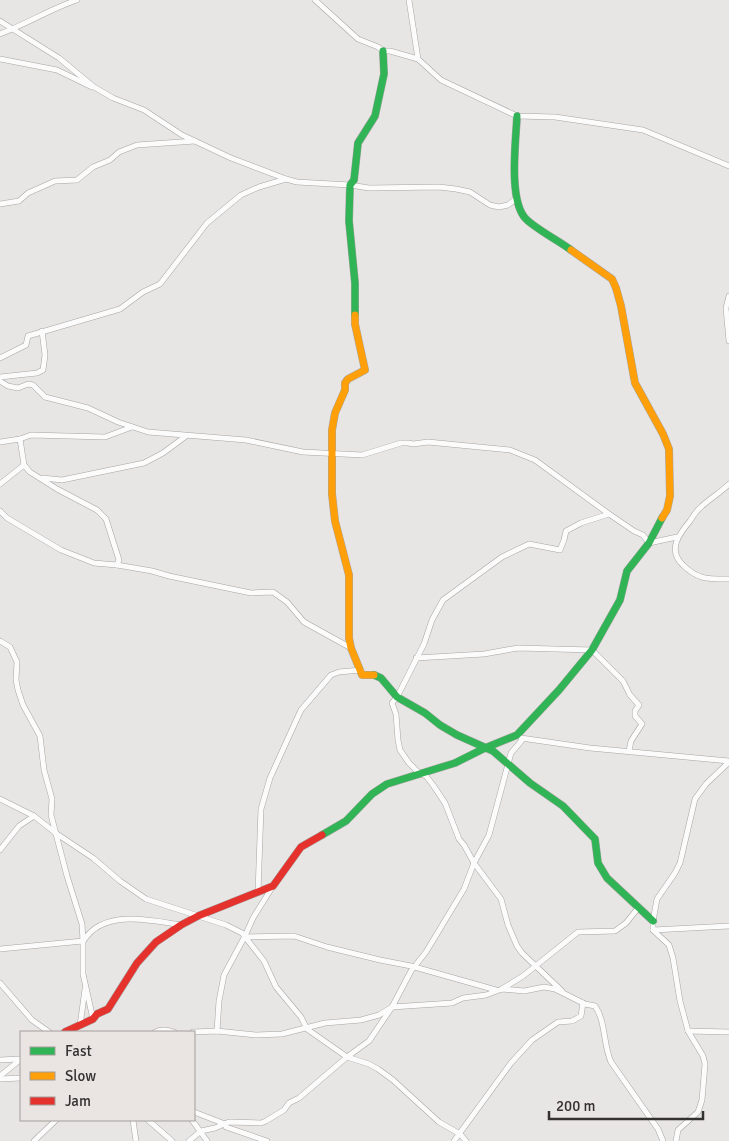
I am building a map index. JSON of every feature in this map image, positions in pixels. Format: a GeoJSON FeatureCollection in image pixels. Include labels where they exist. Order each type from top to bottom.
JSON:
{"type":"FeatureCollection","features":[{"type":"Feature","properties":{"kind":"street"},"geometry":{"type":"LineString","coordinates":[[0,34],[43,13],[77,0]]}},
{"type":"Feature","properties":{"kind":"street"},"geometry":{"type":"LineString","coordinates":[[315,0],[358,39],[383,51],[390,51],[418,59],[441,80],[517,116],[555,117],[642,130],[729,166]]}},
{"type":"Feature","properties":{"kind":"street"},"geometry":{"type":"LineString","coordinates":[[409,0],[418,59]]}},
{"type":"Feature","properties":{"kind":"street"},"geometry":{"type":"LineString","coordinates":[[0,21],[59,58],[94,87],[113,98],[144,110],[170,129],[231,158],[286,179],[308,184],[350,185],[369,188],[439,187],[456,189],[470,192],[490,205],[499,207],[508,205],[517,198]]}},
{"type":"Feature","properties":{"kind":"street"},"geometry":{"type":"LineString","coordinates":[[383,51],[384,74],[375,116],[358,143],[354,180],[350,185],[349,221],[355,283],[355,324],[365,370],[344,383],[345,390],[335,413],[332,453],[333,505],[349,575],[349,638],[351,648],[362,675],[374,675],[381,678],[397,697],[425,713],[456,736],[493,751],[530,783],[563,806],[592,834],[597,845],[597,862],[601,869],[620,892],[653,921]]}},
{"type":"Feature","properties":{"kind":"street"},"geometry":{"type":"LineString","coordinates":[[0,59],[57,70],[94,87]]}},
{"type":"Feature","properties":{"kind":"street"},"geometry":{"type":"LineString","coordinates":[[217,1031],[219,1001],[224,975],[246,937],[253,918],[301,847],[346,821],[380,788],[455,763],[513,737],[559,690],[592,650],[620,600],[627,571],[649,543],[667,510],[670,496],[669,449],[663,434],[635,383],[616,288],[612,279],[606,274],[525,218],[514,184],[517,116]]}},
{"type":"Feature","properties":{"kind":"street"},"geometry":{"type":"LineString","coordinates":[[0,204],[19,201],[28,193],[55,181],[77,180],[93,167],[110,160],[119,152],[138,145],[195,141]]}},
{"type":"Feature","properties":{"kind":"street"},"geometry":{"type":"LineString","coordinates":[[0,358],[26,345],[28,336],[120,310],[143,292],[160,284],[207,223],[241,195],[259,187],[286,179]]}},
{"type":"Feature","properties":{"kind":"street"},"geometry":{"type":"LineString","coordinates":[[729,296],[726,308],[729,341]]}},
{"type":"Feature","properties":{"kind":"street"},"geometry":{"type":"LineString","coordinates":[[0,377],[37,373],[43,370],[45,354],[42,331]]}},
{"type":"Feature","properties":{"kind":"street"},"geometry":{"type":"LineString","coordinates":[[0,381],[8,386],[18,388],[28,384],[45,396],[88,408],[148,432],[246,440],[303,452],[362,455],[401,443],[428,442],[510,450],[535,460],[608,514],[643,535],[649,543]]}},
{"type":"Feature","properties":{"kind":"street"},"geometry":{"type":"LineString","coordinates":[[0,442],[31,435],[105,437],[132,427]]}},
{"type":"Feature","properties":{"kind":"street"},"geometry":{"type":"LineString","coordinates":[[40,477],[62,480],[144,463],[163,453],[186,436]]}},
{"type":"Feature","properties":{"kind":"street"},"geometry":{"type":"LineString","coordinates":[[20,439],[24,465],[30,472],[97,510],[106,519],[119,560],[117,565]]}},
{"type":"Feature","properties":{"kind":"street"},"geometry":{"type":"LineString","coordinates":[[0,484],[24,465]]}},
{"type":"Feature","properties":{"kind":"street"},"geometry":{"type":"LineString","coordinates":[[729,484],[700,507],[677,537],[676,556],[681,564],[690,572],[703,579],[729,579]]}},
{"type":"Feature","properties":{"kind":"street"},"geometry":{"type":"LineString","coordinates":[[0,511],[7,518],[61,550],[94,563],[152,570],[169,576],[251,593],[273,592],[287,602],[304,622],[351,648]]}},
{"type":"Feature","properties":{"kind":"street"},"geometry":{"type":"LineString","coordinates":[[608,514],[581,523],[566,531],[560,550],[529,544],[502,557],[442,600],[432,620],[424,644],[397,697],[392,703],[396,714],[400,750],[420,774],[426,776],[445,803],[459,840],[501,899],[517,946],[562,991],[583,1003],[595,1006],[600,1013],[607,1052],[611,1062],[658,1129],[663,1141]]}},
{"type":"Feature","properties":{"kind":"street"},"geometry":{"type":"LineString","coordinates":[[649,543],[677,537]]}},
{"type":"Feature","properties":{"kind":"street"},"geometry":{"type":"LineString","coordinates":[[0,641],[10,647],[18,662],[16,680],[18,690],[23,706],[40,736],[44,770],[52,800],[52,815],[66,876],[82,924],[83,974],[93,1020]]}},
{"type":"Feature","properties":{"kind":"street"},"geometry":{"type":"LineString","coordinates":[[416,658],[484,654],[518,648],[592,650],[622,681],[638,705],[634,711],[635,716],[642,724],[631,741],[629,752]]}},
{"type":"Feature","properties":{"kind":"street"},"geometry":{"type":"LineString","coordinates":[[258,892],[261,809],[270,778],[301,710],[331,675],[339,672],[361,670]]}},
{"type":"Feature","properties":{"kind":"street"},"geometry":{"type":"LineString","coordinates":[[513,737],[555,744],[729,762]]}},
{"type":"Feature","properties":{"kind":"street"},"geometry":{"type":"LineString","coordinates":[[189,1141],[200,1131],[230,1122],[266,1121],[299,1098],[369,1041],[461,894],[474,863],[489,835],[511,753],[523,739]]}},
{"type":"Feature","properties":{"kind":"street"},"geometry":{"type":"LineString","coordinates":[[676,1141],[678,1130],[698,1112],[702,1100],[705,1064],[703,1056],[688,1031],[680,1001],[673,958],[668,945],[653,930],[653,921],[657,898],[680,863],[695,799],[706,784],[729,762]]}},
{"type":"Feature","properties":{"kind":"street"},"geometry":{"type":"LineString","coordinates":[[0,799],[34,816],[146,899],[226,925],[242,933],[264,961],[276,987],[301,1017],[307,1029],[347,1057],[378,1069],[393,1080],[439,1122],[460,1134],[466,1141]]}},
{"type":"Feature","properties":{"kind":"street"},"geometry":{"type":"LineString","coordinates":[[0,850],[20,826],[34,816]]}},
{"type":"Feature","properties":{"kind":"street"},"geometry":{"type":"LineString","coordinates":[[68,1031],[93,1020],[97,1014],[108,1009],[136,963],[156,942],[198,916],[273,886]]}},
{"type":"Feature","properties":{"kind":"street"},"geometry":{"type":"LineString","coordinates":[[195,1032],[217,1031],[269,1035],[307,1029],[325,1023],[361,1020],[379,1015],[392,1007],[452,1003],[463,998],[486,995],[499,990],[522,976],[578,932],[615,931],[626,923],[639,907]]}},
{"type":"Feature","properties":{"kind":"street"},"geometry":{"type":"LineString","coordinates":[[83,941],[89,932],[118,919],[156,920],[181,925]]}},
{"type":"Feature","properties":{"kind":"street"},"geometry":{"type":"LineString","coordinates":[[653,930],[729,926]]}},
{"type":"Feature","properties":{"kind":"street"},"geometry":{"type":"LineString","coordinates":[[246,937],[294,936],[499,990],[524,991],[544,988],[562,991]]}},
{"type":"Feature","properties":{"kind":"street"},"geometry":{"type":"LineString","coordinates":[[0,949],[83,941]]}},
{"type":"Feature","properties":{"kind":"street"},"geometry":{"type":"LineString","coordinates":[[0,983],[32,1020],[48,1031]]}},
{"type":"Feature","properties":{"kind":"street"},"geometry":{"type":"LineString","coordinates":[[80,1026],[85,983]]}},
{"type":"Feature","properties":{"kind":"street"},"geometry":{"type":"LineString","coordinates":[[454,1141],[510,1064],[532,1040],[558,1022],[572,1021],[582,1016],[583,1003]]}},
{"type":"Feature","properties":{"kind":"street"},"geometry":{"type":"LineString","coordinates":[[156,1031],[171,1031]]}},
{"type":"Feature","properties":{"kind":"street"},"geometry":{"type":"LineString","coordinates":[[688,1031],[729,1032]]}},
{"type":"Feature","properties":{"kind":"street"},"geometry":{"type":"LineString","coordinates":[[1,1061],[20,1058]]}},
{"type":"Feature","properties":{"kind":"street"},"geometry":{"type":"LineString","coordinates":[[0,1077],[20,1059]]}},
{"type":"Feature","properties":{"kind":"street"},"geometry":{"type":"LineString","coordinates":[[0,1077],[20,1078]]}},
{"type":"Feature","properties":{"kind":"street"},"geometry":{"type":"LineString","coordinates":[[195,1112],[225,1124],[226,1127],[233,1130],[267,1141]]}},
{"type":"Feature","properties":{"kind":"street"},"geometry":{"type":"LineString","coordinates":[[34,1141],[55,1121]]}},
{"type":"Feature","properties":{"kind":"street"},"geometry":{"type":"LineString","coordinates":[[133,1121],[136,1141]]}},
{"type":"Feature","properties":{"kind":"street"},"geometry":{"type":"LineString","coordinates":[[149,1121],[172,1141]]}},
{"type":"Feature","properties":{"kind":"street"},"geometry":{"type":"LineString","coordinates":[[193,1121],[207,1141]]}},
{"type":"Feature","properties":{"kind":"traffic: fast"},"geometry":{"type":"LineString","coordinates":[[355,315],[355,283],[349,221],[350,185],[354,180],[358,143],[375,116],[384,74],[383,51]]}},
{"type":"Feature","properties":{"kind":"traffic: fast"},"geometry":{"type":"LineString","coordinates":[[517,116],[514,170],[520,210],[530,223],[571,250]]}},
{"type":"Feature","properties":{"kind":"traffic: fast"},"geometry":{"type":"LineString","coordinates":[[322,835],[346,821],[372,794],[387,784],[455,763],[517,735],[559,690],[592,650],[620,600],[627,571],[649,543],[662,518]]}},
{"type":"Feature","properties":{"kind":"traffic: fast"},"geometry":{"type":"LineString","coordinates":[[374,675],[381,678],[397,697],[425,713],[440,725],[493,751],[530,783],[563,806],[595,839],[598,863],[607,878],[653,921]]}},
{"type":"Feature","properties":{"kind":"traffic: slow"},"geometry":{"type":"LineString","coordinates":[[571,250],[612,279],[616,288],[635,383],[663,434],[669,449],[670,496],[667,510],[662,518]]}},
{"type":"Feature","properties":{"kind":"traffic: slow"},"geometry":{"type":"LineString","coordinates":[[355,315],[355,324],[365,370],[348,379],[345,383],[345,390],[335,413],[332,430],[332,494],[335,521],[349,575],[349,638],[351,648],[362,675],[374,675]]}},
{"type":"Feature","properties":{"kind":"traffic: jam"},"geometry":{"type":"LineString","coordinates":[[67,1031],[93,1019],[97,1014],[108,1009],[137,963],[156,942],[198,916],[273,886],[301,847],[322,835]]}}]}
